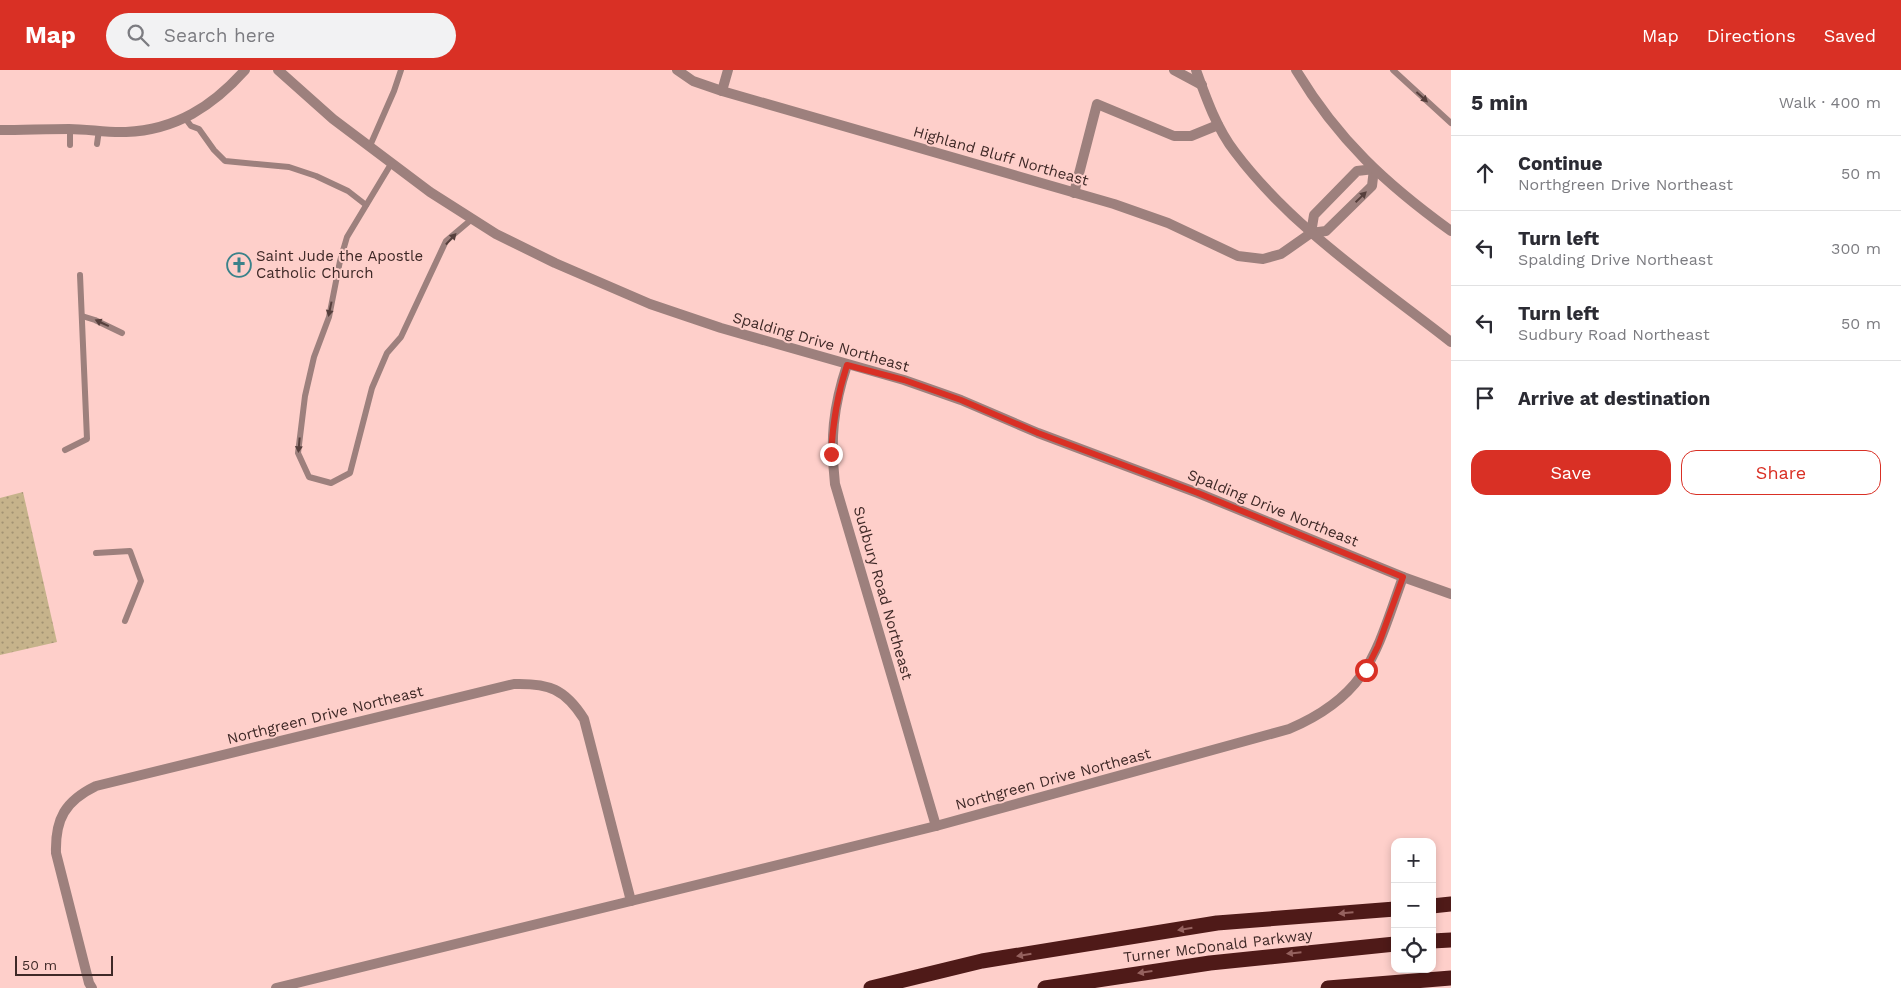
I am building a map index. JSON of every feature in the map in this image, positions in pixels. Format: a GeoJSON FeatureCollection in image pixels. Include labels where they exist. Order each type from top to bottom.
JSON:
{"type":"FeatureCollection","features":[{"type":"Feature","properties":{"kind":"highway"},"geometry":{"type":"LineString","coordinates":[[1436,906],[1451,904]]}},
{"type":"Feature","properties":{"kind":"highway"},"geometry":{"type":"LineString","coordinates":[[870,988],[982,962],[1217,923],[1391,909]]}},
{"type":"Feature","properties":{"kind":"highway"},"geometry":{"type":"LineString","coordinates":[[1436,941],[1451,940]]}},
{"type":"Feature","properties":{"kind":"highway","name":"Turner McDonald Parkway"},"geometry":{"type":"LineString","coordinates":[[1046,988],[1210,963],[1391,944]]}},
{"type":"Feature","properties":{"kind":"highway"},"geometry":{"type":"LineString","coordinates":[[1328,988],[1451,978]]}},
{"type":"Feature","properties":{"kind":"street"},"geometry":{"type":"LineString","coordinates":[[0,130],[70,129],[125,132],[149,130],[185,118],[209,105],[231,86],[245,70]]}},
{"type":"Feature","properties":{"kind":"street","name":"Spalding Drive Northeast"},"geometry":{"type":"LineString","coordinates":[[278,70],[369,148],[430,192],[496,234],[554,263],[650,304],[721,328],[904,380],[961,400],[1038,433],[1198,493],[1403,577],[1451,594]]}},
{"type":"Feature","properties":{"kind":"street","name":"Highland Bluff Northeast"},"geometry":{"type":"LineString","coordinates":[[676,70],[693,82],[722,91],[1114,204],[1168,223],[1245,258],[1263,259],[1274,257],[1290,249],[1311,233],[1326,230],[1372,186],[1374,169]]}},
{"type":"Feature","properties":{"kind":"street"},"geometry":{"type":"LineString","coordinates":[[722,91],[728,70]]}},
{"type":"Feature","properties":{"kind":"street"},"geometry":{"type":"LineString","coordinates":[[1174,70],[1202,85]]}},
{"type":"Feature","properties":{"kind":"street"},"geometry":{"type":"LineString","coordinates":[[1196,70],[1218,125],[1240,158],[1269,193],[1311,233],[1451,342]]}},
{"type":"Feature","properties":{"kind":"street"},"geometry":{"type":"LineString","coordinates":[[1296,70],[1327,118],[1352,147],[1415,205],[1451,231]]}},
{"type":"Feature","properties":{"kind":"street"},"geometry":{"type":"LineString","coordinates":[[1074,193],[1097,104],[1174,136],[1191,136],[1218,125]]}},
{"type":"Feature","properties":{"kind":"street"},"geometry":{"type":"LineString","coordinates":[[1311,233],[1314,214],[1357,171],[1374,169]]}},
{"type":"Feature","properties":{"kind":"street","name":"Sudbury Road Northeast"},"geometry":{"type":"LineString","coordinates":[[847,365],[838,392],[832,422],[831,454],[835,484],[936,826]]}},
{"type":"Feature","properties":{"kind":"street","name":"Northgreen Drive Northeast"},"geometry":{"type":"LineString","coordinates":[[276,988],[936,826],[1289,729],[1312,720],[1342,698],[1366,670],[1378,646],[1403,577]]}},
{"type":"Feature","properties":{"kind":"street","name":"Northgreen Drive Northeast"},"geometry":{"type":"LineString","coordinates":[[92,988],[89,983],[56,853],[56,836],[60,820],[68,805],[81,794],[96,786],[514,684],[535,683],[550,687],[564,695],[576,706],[584,719],[631,902]]}},
{"type":"Feature","properties":{"kind":"lane"},"geometry":{"type":"LineString","coordinates":[[369,148],[401,70]]}},
{"type":"Feature","properties":{"kind":"lane"},"geometry":{"type":"LineString","coordinates":[[1393,70],[1451,123]]}},
{"type":"Feature","properties":{"kind":"lane"},"geometry":{"type":"LineString","coordinates":[[185,118],[191,126],[199,129],[214,150],[225,160],[290,167],[316,176],[348,191],[366,205]]}},
{"type":"Feature","properties":{"kind":"lane"},"geometry":{"type":"LineString","coordinates":[[70,129],[70,145]]}},
{"type":"Feature","properties":{"kind":"lane"},"geometry":{"type":"LineString","coordinates":[[97,144],[99,130]]}},
{"type":"Feature","properties":{"kind":"lane"},"geometry":{"type":"LineString","coordinates":[[391,164],[347,237],[340,261],[329,317],[314,357],[304,396],[298,453],[309,477],[331,483],[350,473],[372,388],[388,353],[401,337],[446,241],[472,219]]}},
{"type":"Feature","properties":{"kind":"lane"},"geometry":{"type":"LineString","coordinates":[[65,450],[87,439],[80,275]]}},
{"type":"Feature","properties":{"kind":"lane"},"geometry":{"type":"LineString","coordinates":[[82,316],[96,320],[122,333]]}},
{"type":"Feature","properties":{"kind":"lane"},"geometry":{"type":"LineString","coordinates":[[96,553],[130,551],[140,581],[125,621]]}},
{"type":"Feature","properties":{"kind":"shaded area"},"geometry":{"type":"Polygon","coordinates":[[[23,492],[57,642],[0,655],[0,498],[23,492]]]}},
{"type":"Feature","properties":{"kind":"place","name":"Saint Jude the Apostle Catholic Church"},"geometry":{"type":"Point","coordinates":[239,265]}},
{"type":"Feature","properties":{"kind":"route"},"geometry":{"type":"LineString","coordinates":[[831,454],[832,422],[838,392],[847,365],[904,380],[961,400],[1038,433],[1198,493],[1403,577],[1378,646],[1366,670]]}}]}
